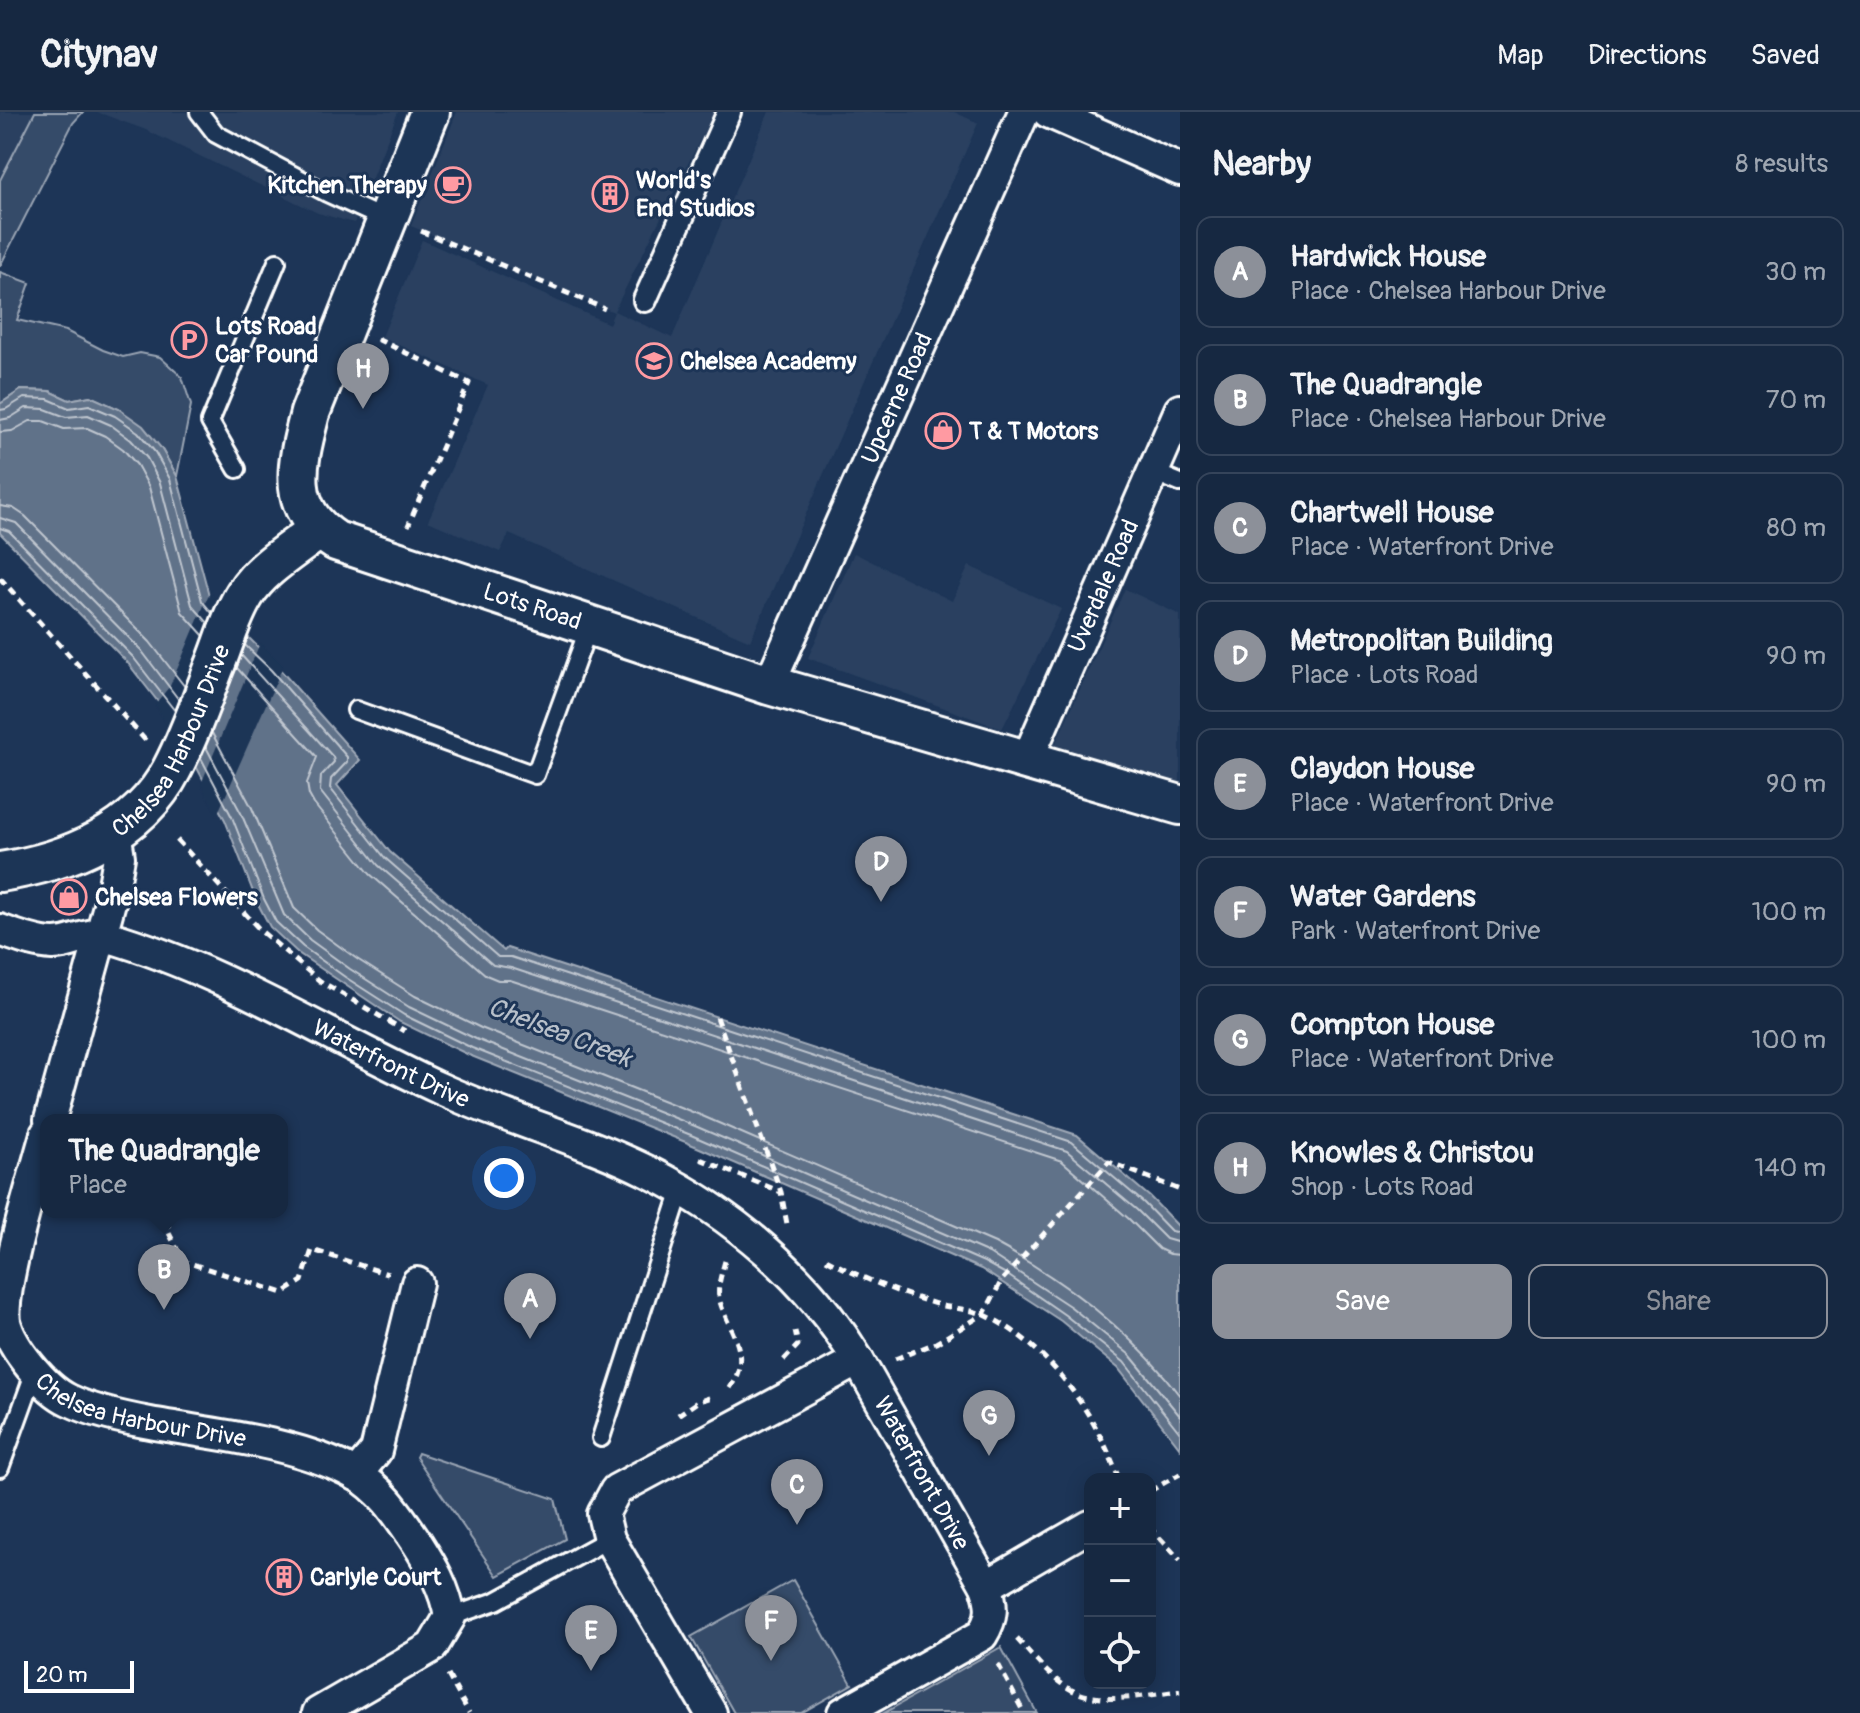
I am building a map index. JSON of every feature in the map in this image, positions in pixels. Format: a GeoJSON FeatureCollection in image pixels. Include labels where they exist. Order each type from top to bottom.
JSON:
{"type":"FeatureCollection","features":[{"type":"Feature","properties":{"kind":"street"},"geometry":{"type":"LineString","coordinates":[[318,530],[297,489],[298,460],[310,413],[430,112]]}},
{"type":"Feature","properties":{"kind":"street"},"geometry":{"type":"LineString","coordinates":[[645,300],[729,112]]}},
{"type":"Feature","properties":{"kind":"street","name":"Upcerne Road"},"geometry":{"type":"LineString","coordinates":[[769,685],[1024,112]]}},
{"type":"Feature","properties":{"kind":"street"},"geometry":{"type":"LineString","coordinates":[[1048,112],[1180,170]]}},
{"type":"Feature","properties":{"kind":"street","name":"Uverdale Road"},"geometry":{"type":"LineString","coordinates":[[1027,760],[1180,410]]}},
{"type":"Feature","properties":{"kind":"street","name":"Lots Road"},"geometry":{"type":"LineString","coordinates":[[318,530],[336,541],[395,562],[769,685],[1180,805]]}},
{"type":"Feature","properties":{"kind":"street","name":"Chelsea Harbour Drive"},"geometry":{"type":"LineString","coordinates":[[52,1114],[119,857],[115,831],[151,798],[174,765],[245,593],[318,530]]}},
{"type":"Feature","properties":{"kind":"street"},"geometry":{"type":"LineString","coordinates":[[0,872],[51,862],[85,849],[115,831]]}},
{"type":"Feature","properties":{"kind":"street"},"geometry":{"type":"LineString","coordinates":[[0,930],[54,944],[101,934]]}},
{"type":"Feature","properties":{"kind":"street","name":"Waterfront Drive"},"geometry":{"type":"LineString","coordinates":[[101,934],[196,970],[442,1089],[647,1171],[740,1227],[837,1325],[986,1586],[992,1602],[986,1627]]}},
{"type":"Feature","properties":{"kind":"street","name":"Chelsea Harbour Drive"},"geometry":{"type":"LineString","coordinates":[[40,1159],[3,1292],[2,1326],[35,1371],[67,1399],[115,1416],[312,1455],[356,1475],[379,1492],[413,1537],[436,1572],[450,1617]]}},
{"type":"Feature","properties":{"kind":"street"},"geometry":{"type":"LineString","coordinates":[[356,1475],[376,1451],[417,1283]]}},
{"type":"Feature","properties":{"kind":"street"},"geometry":{"type":"LineString","coordinates":[[711,1713],[609,1539],[603,1514],[616,1490],[861,1366]]}},
{"type":"Feature","properties":{"kind":"street"},"geometry":{"type":"LineString","coordinates":[[986,1586],[1084,1529]]}},
{"type":"Feature","properties":{"kind":"street"},"geometry":{"type":"LineString","coordinates":[[318,1713],[432,1647],[450,1617]]}},
{"type":"Feature","properties":{"kind":"street"},"geometry":{"type":"LineString","coordinates":[[843,1713],[986,1627]]}},
{"type":"Feature","properties":{"kind":"lane"},"geometry":{"type":"LineString","coordinates":[[199,112],[216,134],[327,193],[386,220]]}},
{"type":"Feature","properties":{"kind":"lane"},"geometry":{"type":"LineString","coordinates":[[237,469],[210,422],[277,262]]}},
{"type":"Feature","properties":{"kind":"lane"},"geometry":{"type":"LineString","coordinates":[[1151,471],[1180,483]]}},
{"type":"Feature","properties":{"kind":"lane"},"geometry":{"type":"LineString","coordinates":[[356,710],[535,775],[590,624]]}},
{"type":"Feature","properties":{"kind":"lane"},"geometry":{"type":"LineString","coordinates":[[601,1438],[681,1190]]}},
{"type":"Feature","properties":{"kind":"lane"},"geometry":{"type":"LineString","coordinates":[[0,1468],[35,1371]]}},
{"type":"Feature","properties":{"kind":"lane"},"geometry":{"type":"LineString","coordinates":[[450,1617],[496,1601],[609,1539]]}},
{"type":"Feature","properties":{"kind":"path"},"geometry":{"type":"LineString","coordinates":[[386,220],[428,234],[605,309]]}},
{"type":"Feature","properties":{"kind":"path"},"geometry":{"type":"LineString","coordinates":[[345,319],[380,341],[469,383],[420,495],[395,562]]}},
{"type":"Feature","properties":{"kind":"path"},"geometry":{"type":"LineString","coordinates":[[0,578],[174,765]]}},
{"type":"Feature","properties":{"kind":"path"},"geometry":{"type":"LineString","coordinates":[[177,840],[262,932],[320,981]]}},
{"type":"Feature","properties":{"kind":"path"},"geometry":{"type":"LineString","coordinates":[[717,1017],[781,1192]]}},
{"type":"Feature","properties":{"kind":"path"},"geometry":{"type":"LineString","coordinates":[[861,1366],[936,1343],[984,1314],[1002,1280],[1109,1162],[1180,1190]]}},
{"type":"Feature","properties":{"kind":"path"},"geometry":{"type":"LineString","coordinates":[[168,1218],[168,1231],[183,1261],[283,1293],[302,1281],[312,1250],[417,1283]]}},
{"type":"Feature","properties":{"kind":"path"},"geometry":{"type":"LineString","coordinates":[[730,1391],[740,1363],[733,1328],[719,1297],[727,1251],[740,1227]]}},
{"type":"Feature","properties":{"kind":"path"},"geometry":{"type":"LineString","coordinates":[[823,1258],[859,1277],[903,1294],[949,1308],[984,1314],[1023,1336],[1090,1416],[1116,1473]]}},
{"type":"Feature","properties":{"kind":"path"},"geometry":{"type":"LineString","coordinates":[[775,1369],[798,1345],[794,1328],[816,1302]]}},
{"type":"Feature","properties":{"kind":"path"},"geometry":{"type":"LineString","coordinates":[[673,1419],[697,1402],[742,1387]]}},
{"type":"Feature","properties":{"kind":"path"},"geometry":{"type":"LineString","coordinates":[[1156,1488],[1178,1475]]}},
{"type":"Feature","properties":{"kind":"path"},"geometry":{"type":"LineString","coordinates":[[1156,1534],[1180,1560]]}},
{"type":"Feature","properties":{"kind":"path"},"geometry":{"type":"LineString","coordinates":[[1024,1713],[986,1627],[1007,1627],[1051,1676],[1075,1693],[1105,1700],[1180,1691]]}},
{"type":"Feature","properties":{"kind":"path"},"geometry":{"type":"LineString","coordinates":[[432,1647],[469,1713]]}},
{"type":"Feature","properties":{"kind":"shaded area"},"geometry":{"type":"Polygon","coordinates":[[[0,112],[35,112],[0,180],[0,112]]]}},
{"type":"Feature","properties":{"kind":"shaded area"},"geometry":{"type":"Polygon","coordinates":[[[35,112],[83,112],[73,123],[0,266],[0,180],[35,112]]]}},
{"type":"Feature","properties":{"kind":"shaded area"},"geometry":{"type":"Polygon","coordinates":[[[97,112],[398,112],[354,223],[318,213],[146,130],[97,112]]]}},
{"type":"Feature","properties":{"kind":"shaded area","name":"Chelsea Academy"},"geometry":{"type":"Polygon","coordinates":[[[457,112],[714,112],[614,311],[672,338],[769,112],[954,112],[978,123],[750,641],[509,534],[500,552],[428,521],[488,385],[382,337],[422,240],[609,324],[614,312],[411,226],[457,112]]]}},
{"type":"Feature","properties":{"kind":"shaded area"},"geometry":{"type":"Polygon","coordinates":[[[0,272],[30,283],[17,320],[66,331],[123,357],[140,353],[160,357],[182,377],[191,405],[177,476],[161,448],[119,409],[90,396],[69,400],[50,391],[21,390],[0,404],[0,272]]]}},
{"type":"Feature","properties":{"kind":"shaded area"},"geometry":{"type":"Polygon","coordinates":[[[854,553],[952,601],[969,566],[1061,609],[1002,729],[808,658],[854,553]]]}},
{"type":"Feature","properties":{"kind":"shaded area"},"geometry":{"type":"Polygon","coordinates":[[[1125,589],[1180,615],[1180,783],[1054,747],[1125,589]]]}},
{"type":"Feature","properties":{"kind":"shaded area"},"geometry":{"type":"Polygon","coordinates":[[[418,1453],[555,1499],[565,1539],[497,1576],[416,1457],[418,1453]]]}},
{"type":"Feature","properties":{"kind":"shaded area"},"geometry":{"type":"Polygon","coordinates":[[[793,1580],[852,1684],[801,1713],[734,1713],[691,1637],[793,1580]]]}},
{"type":"Feature","properties":{"kind":"shaded area"},"geometry":{"type":"Polygon","coordinates":[[[1001,1647],[1037,1713],[884,1713],[1001,1647]]]}},
{"type":"Feature","properties":{"kind":"water","name":"Chelsea Creek"},"geometry":{"type":"Polygon","coordinates":[[[21,390],[50,391],[69,400],[90,396],[119,409],[143,426],[161,448],[177,476],[210,599],[276,665],[360,760],[337,785],[390,852],[504,951],[507,948],[1077,1135],[1150,1197],[1180,1228],[1180,1448],[1118,1368],[1061,1321],[981,1269],[688,1143],[469,1055],[400,1022],[298,953],[270,927],[225,820],[169,716],[127,662],[0,533],[0,404],[21,390]]]}},
{"type":"Feature","properties":{"kind":"pier"},"geometry":{"type":"Polygon","coordinates":[[[211,589],[213,597],[248,631],[195,773],[155,704],[170,686],[211,589]]]}},
{"type":"Feature","properties":{"kind":"pier"},"geometry":{"type":"Polygon","coordinates":[[[260,643],[283,666],[217,815],[201,784],[260,643]]]}},
{"type":"Feature","properties":{"kind":"place","name":"Kitchen Therapy"},"geometry":{"type":"Point","coordinates":[453,185]}},
{"type":"Feature","properties":{"kind":"place","name":"World's End Studios"},"geometry":{"type":"Point","coordinates":[610,194]}},
{"type":"Feature","properties":{"kind":"place","name":"Lots Road Car Pound"},"geometry":{"type":"Point","coordinates":[189,340]}},
{"type":"Feature","properties":{"kind":"place","name":"Chelsea Academy"},"geometry":{"type":"Point","coordinates":[654,361]}},
{"type":"Feature","properties":{"kind":"place","name":"Knowles & Christou"},"geometry":{"type":"Point","coordinates":[363,409]}},
{"type":"Feature","properties":{"kind":"place","name":"T & T Motors"},"geometry":{"type":"Point","coordinates":[943,431]}},
{"type":"Feature","properties":{"kind":"place","name":"Chelsea Flowers"},"geometry":{"type":"Point","coordinates":[69,897]}},
{"type":"Feature","properties":{"kind":"place","name":"Metropolitan Building"},"geometry":{"type":"Point","coordinates":[881,902]}},
{"type":"Feature","properties":{"kind":"place","name":"The Quadrangle"},"geometry":{"type":"Point","coordinates":[164,1310]}},
{"type":"Feature","properties":{"kind":"place","name":"Hardwick House"},"geometry":{"type":"Point","coordinates":[530,1339]}},
{"type":"Feature","properties":{"kind":"place","name":"Compton House"},"geometry":{"type":"Point","coordinates":[989,1456]}},
{"type":"Feature","properties":{"kind":"place","name":"Chartwell House"},"geometry":{"type":"Point","coordinates":[797,1525]}},
{"type":"Feature","properties":{"kind":"place","name":"Carlyle Court"},"geometry":{"type":"Point","coordinates":[284,1577]}},
{"type":"Feature","properties":{"kind":"place","name":"Water Gardens"},"geometry":{"type":"Point","coordinates":[771,1661]}},
{"type":"Feature","properties":{"kind":"place","name":"Claydon House"},"geometry":{"type":"Point","coordinates":[591,1671]}}]}
